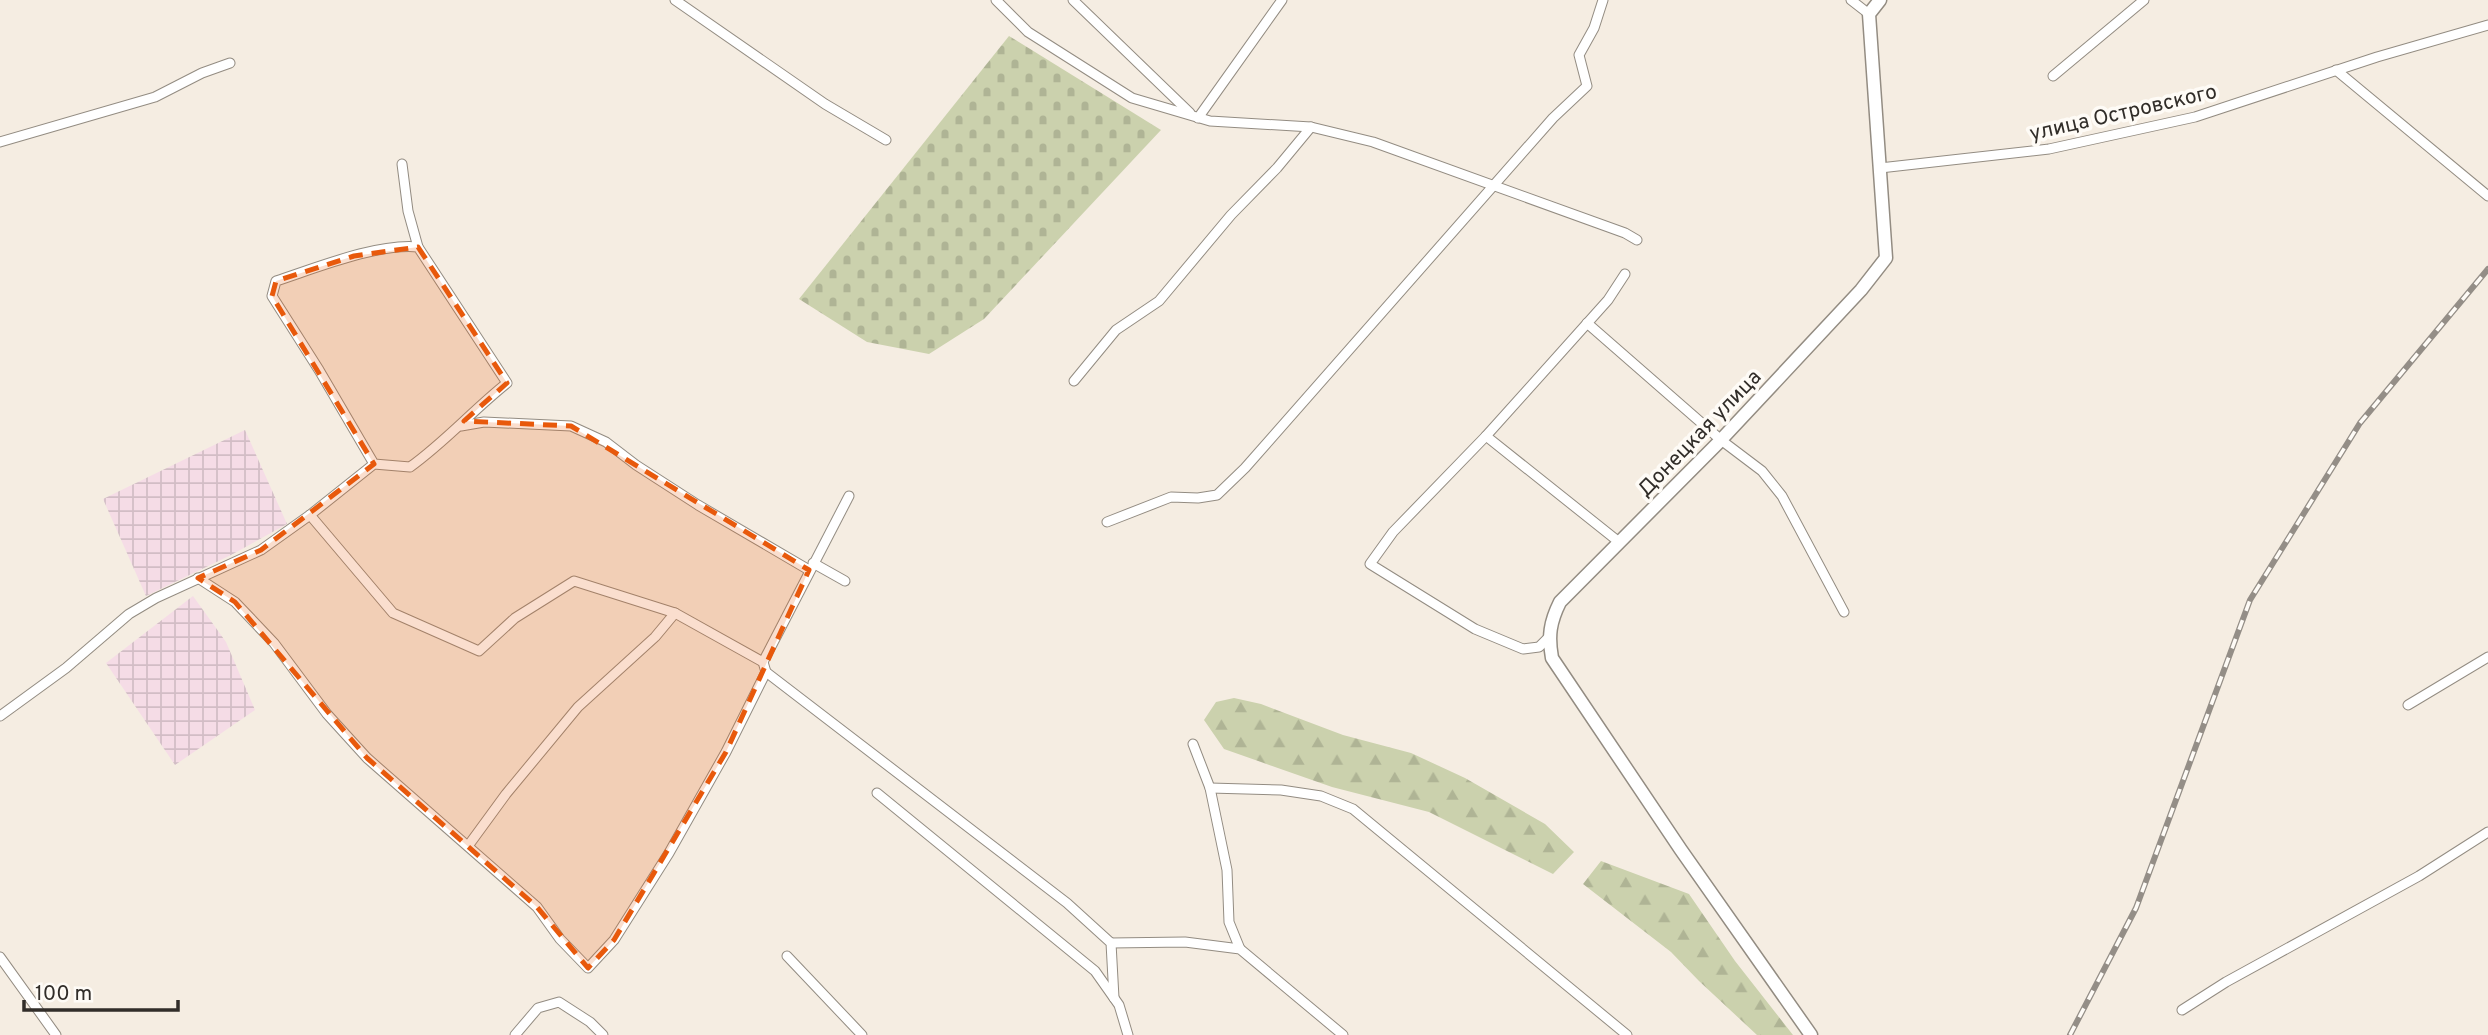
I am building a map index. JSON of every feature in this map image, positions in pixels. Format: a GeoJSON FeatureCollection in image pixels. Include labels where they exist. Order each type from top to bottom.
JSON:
{"type":"FeatureCollection","features":[{"type":"Feature","properties":{"kind":"street"},"geometry":{"type":"LineString","coordinates":[[674,0],[825,104],[886,140]]}},
{"type":"Feature","properties":{"kind":"street"},"geometry":{"type":"LineString","coordinates":[[996,0],[1028,32],[1132,98],[1210,121],[1311,127],[1373,142],[1625,233],[1637,240]]}},
{"type":"Feature","properties":{"kind":"street"},"geometry":{"type":"LineString","coordinates":[[1073,0],[1195,117]]}},
{"type":"Feature","properties":{"kind":"street"},"geometry":{"type":"LineString","coordinates":[[1195,117],[1282,0]]}},
{"type":"Feature","properties":{"kind":"street"},"geometry":{"type":"LineString","coordinates":[[1107,522],[1171,497],[1198,498],[1217,495],[1245,468],[1492,186],[1553,118],[1587,86],[1579,55],[1594,28],[1603,0]]}},
{"type":"Feature","properties":{"kind":"street"},"geometry":{"type":"LineString","coordinates":[[1851,0],[1869,14]]}},
{"type":"Feature","properties":{"kind":"street"},"geometry":{"type":"LineString","coordinates":[[1880,0],[1869,14],[1880,168]]}},
{"type":"Feature","properties":{"kind":"street"},"geometry":{"type":"LineString","coordinates":[[2053,76],[2144,0]]}},
{"type":"Feature","properties":{"kind":"street","name":"улица Островского"},"geometry":{"type":"LineString","coordinates":[[1880,168],[2063,146],[2195,117],[2488,25]]}},
{"type":"Feature","properties":{"kind":"street"},"geometry":{"type":"LineString","coordinates":[[0,142],[155,97],[230,63]]}},
{"type":"Feature","properties":{"kind":"street"},"geometry":{"type":"LineString","coordinates":[[2336,71],[2488,196]]}},
{"type":"Feature","properties":{"kind":"street"},"geometry":{"type":"LineString","coordinates":[[1074,381],[1116,330],[1159,302],[1231,215],[1277,168],[1311,127]]}},
{"type":"Feature","properties":{"kind":"street"},"geometry":{"type":"LineString","coordinates":[[0,716],[66,668],[128,614],[261,550],[374,464],[410,467],[435,449],[507,383],[418,247],[408,211],[402,164]]}},
{"type":"Feature","properties":{"kind":"street","name":"Донецкая улица"},"geometry":{"type":"LineString","coordinates":[[1548,638],[1551,621],[1560,602],[1721,440],[1861,289],[1886,258],[1880,168]]}},
{"type":"Feature","properties":{"kind":"street"},"geometry":{"type":"LineString","coordinates":[[374,464],[272,296],[276,281],[355,256],[406,246],[418,247]]}},
{"type":"Feature","properties":{"kind":"street"},"geometry":{"type":"LineString","coordinates":[[1548,638],[1539,647],[1523,649],[1475,629],[1370,564],[1393,532],[1486,436],[1608,300],[1625,274]]}},
{"type":"Feature","properties":{"kind":"street"},"geometry":{"type":"LineString","coordinates":[[1587,323],[1721,440],[1762,471],[1782,496],[1844,612]]}},
{"type":"Feature","properties":{"kind":"street"},"geometry":{"type":"LineString","coordinates":[[459,426],[484,422],[571,426],[606,442],[698,505],[811,566],[845,581]]}},
{"type":"Feature","properties":{"kind":"street"},"geometry":{"type":"LineString","coordinates":[[1486,436],[1619,542]]}},
{"type":"Feature","properties":{"kind":"street"},"geometry":{"type":"LineString","coordinates":[[849,496],[763,662],[766,672],[1068,903],[1111,943],[1185,942],[1240,949]]}},
{"type":"Feature","properties":{"kind":"street"},"geometry":{"type":"LineString","coordinates":[[310,515],[393,613],[479,651],[515,618],[574,581],[675,613],[763,662]]}},
{"type":"Feature","properties":{"kind":"street"},"geometry":{"type":"LineString","coordinates":[[198,578],[235,602],[274,643],[327,714],[367,758],[537,907],[560,939],[588,968],[614,940],[669,853],[726,752],[766,672]]}},
{"type":"Feature","properties":{"kind":"street"},"geometry":{"type":"LineString","coordinates":[[468,846],[506,794],[578,707],[655,637],[675,613]]}},
{"type":"Feature","properties":{"kind":"street"},"geometry":{"type":"LineString","coordinates":[[1548,638],[1552,658],[1681,850],[1811,1035]]}},
{"type":"Feature","properties":{"kind":"street"},"geometry":{"type":"LineString","coordinates":[[2409,705],[2488,657]]}},
{"type":"Feature","properties":{"kind":"street"},"geometry":{"type":"LineString","coordinates":[[1193,744],[1210,788],[1227,870],[1229,922],[1240,949],[1343,1035]]}},
{"type":"Feature","properties":{"kind":"street"},"geometry":{"type":"LineString","coordinates":[[1210,788],[1281,790],[1321,796],[1353,809],[1627,1035]]}},
{"type":"Feature","properties":{"kind":"street"},"geometry":{"type":"LineString","coordinates":[[877,793],[1094,971],[1119,1005],[1128,1035]]}},
{"type":"Feature","properties":{"kind":"street"},"geometry":{"type":"LineString","coordinates":[[2182,1010],[2225,982],[2419,876],[2488,832]]}},
{"type":"Feature","properties":{"kind":"street"},"geometry":{"type":"LineString","coordinates":[[1111,943],[1114,998]]}},
{"type":"Feature","properties":{"kind":"street"},"geometry":{"type":"LineString","coordinates":[[787,956],[862,1035]]}},
{"type":"Feature","properties":{"kind":"street"},"geometry":{"type":"LineString","coordinates":[[0,957],[57,1035]]}},
{"type":"Feature","properties":{"kind":"street"},"geometry":{"type":"LineString","coordinates":[[515,1035],[538,1008],[559,1002],[590,1022],[603,1035]]}},
{"type":"Feature","properties":{"kind":"highlighted area"},"geometry":{"type":"Polygon","coordinates":[[[418,247],[507,383],[464,421],[571,426],[809,570],[726,752],[614,940],[588,968],[537,907],[367,758],[235,602],[198,578],[261,550],[374,464],[272,296],[276,281],[354,256],[418,247]]]}},
{"type":"Feature","properties":{"kind":"shaded area"},"geometry":{"type":"Polygon","coordinates":[[[245,430],[287,524],[231,555],[146,596],[103,499],[245,430]]]}},
{"type":"Feature","properties":{"kind":"shaded area"},"geometry":{"type":"Polygon","coordinates":[[[193,596],[226,642],[255,710],[175,765],[106,663],[193,596]]]}},
{"type":"Feature","properties":{"kind":"green space"},"geometry":{"type":"Polygon","coordinates":[[[1009,36],[1161,130],[984,319],[929,354],[867,342],[799,299],[1009,36]]]}},
{"type":"Feature","properties":{"kind":"green space"},"geometry":{"type":"Polygon","coordinates":[[[1234,698],[1261,704],[1343,735],[1411,753],[1465,778],[1545,824],[1574,852],[1553,874],[1429,812],[1332,787],[1224,749],[1204,720],[1216,702],[1234,698]]]}},
{"type":"Feature","properties":{"kind":"green space"},"geometry":{"type":"Polygon","coordinates":[[[1601,861],[1689,894],[1735,961],[1793,1035],[1757,1035],[1671,952],[1583,884],[1601,861]]]}},
{"type":"Feature","properties":{"kind":"railway"},"geometry":{"type":"LineString","coordinates":[[2070,1035],[2136,908],[2250,600],[2360,423],[2488,269]]}}]}
